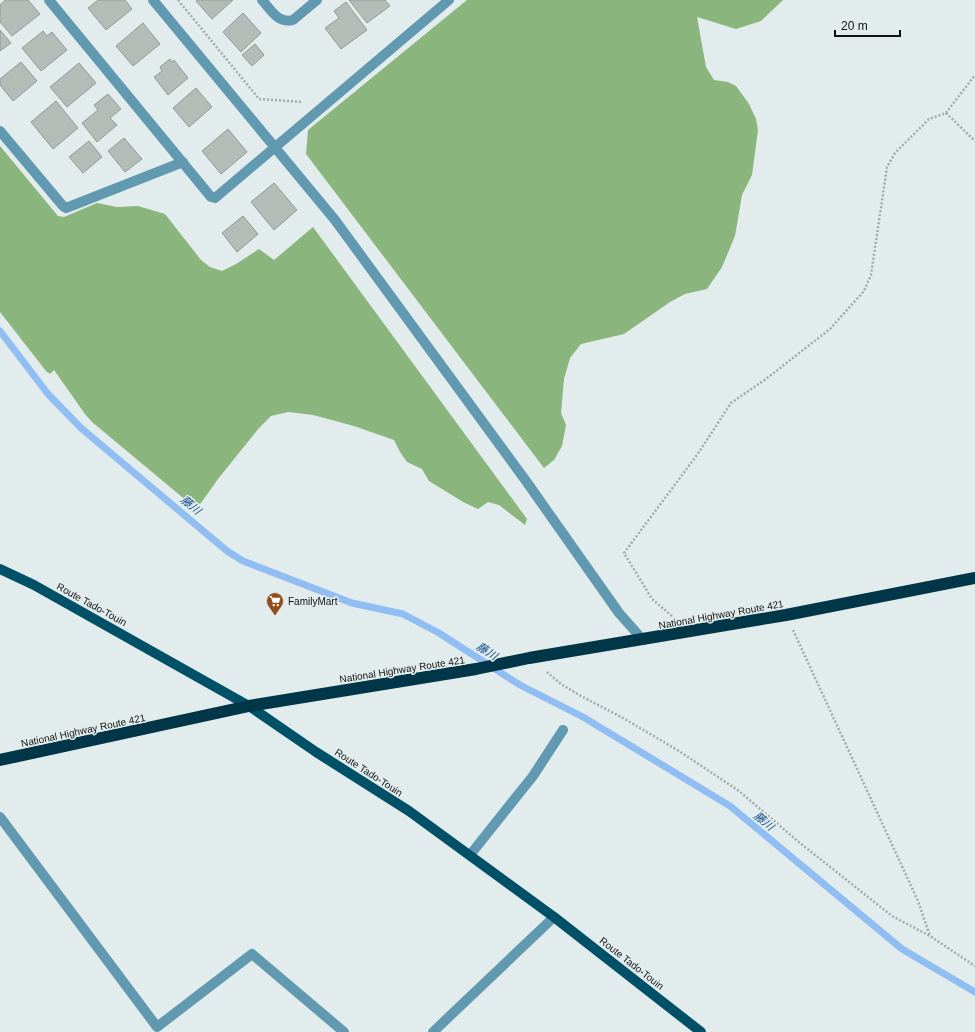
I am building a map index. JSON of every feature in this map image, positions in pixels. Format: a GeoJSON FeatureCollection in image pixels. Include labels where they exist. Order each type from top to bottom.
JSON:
{"type":"FeatureCollection","features":[{"type":"Feature","properties":{"kind":"highway","name":"National Highway Route 421"},"geometry":{"type":"LineString","coordinates":[[0,760],[249,706],[476,669],[529,658],[786,615],[975,578]]}},
{"type":"Feature","properties":{"kind":"main road","name":"Route Tado-Touin"},"geometry":{"type":"LineString","coordinates":[[0,569],[34,585],[249,706],[316,752],[409,811],[554,917],[701,1032]]}},
{"type":"Feature","properties":{"kind":"street"},"geometry":{"type":"LineString","coordinates":[[49,0],[211,197],[215,198],[449,0]]}},
{"type":"Feature","properties":{"kind":"street"},"geometry":{"type":"LineString","coordinates":[[153,0],[335,220],[535,494],[619,613],[642,640]]}},
{"type":"Feature","properties":{"kind":"street"},"geometry":{"type":"LineString","coordinates":[[262,0],[274,15],[281,20],[288,21],[293,20],[317,0]]}},
{"type":"Feature","properties":{"kind":"street"},"geometry":{"type":"LineString","coordinates":[[0,131],[66,208],[183,162]]}},
{"type":"Feature","properties":{"kind":"street"},"geometry":{"type":"LineString","coordinates":[[470,855],[533,776],[563,730]]}},
{"type":"Feature","properties":{"kind":"street"},"geometry":{"type":"LineString","coordinates":[[0,817],[157,1027],[252,954],[344,1032]]}},
{"type":"Feature","properties":{"kind":"street"},"geometry":{"type":"LineString","coordinates":[[434,1032],[554,917]]}},
{"type":"Feature","properties":{"kind":"path"},"geometry":{"type":"LineString","coordinates":[[178,0],[259,98],[305,102]]}},
{"type":"Feature","properties":{"kind":"path"},"geometry":{"type":"LineString","coordinates":[[694,631],[669,614],[652,599],[624,553],[697,455],[731,403],[766,379],[830,329],[864,291],[871,275],[887,167],[895,153],[929,119],[946,113],[975,75]]}},
{"type":"Feature","properties":{"kind":"path"},"geometry":{"type":"LineString","coordinates":[[946,113],[975,141]]}},
{"type":"Feature","properties":{"kind":"path"},"geometry":{"type":"LineString","coordinates":[[786,615],[918,901],[930,936]]}},
{"type":"Feature","properties":{"kind":"path"},"geometry":{"type":"LineString","coordinates":[[529,658],[561,684],[660,740],[739,791],[800,843],[892,916],[930,936],[975,966]]}},
{"type":"Feature","properties":{"kind":"green space"},"geometry":{"type":"Polygon","coordinates":[[[467,0],[783,0],[761,21],[736,29],[697,17],[706,67],[714,80],[728,82],[736,86],[749,104],[756,119],[758,130],[752,175],[742,195],[735,236],[722,267],[707,289],[685,294],[670,302],[624,334],[581,344],[570,358],[564,379],[561,413],[566,425],[562,446],[554,460],[544,468],[306,154],[308,130],[467,0]]]}},
{"type":"Feature","properties":{"kind":"green space"},"geometry":{"type":"Polygon","coordinates":[[[0,146],[58,216],[64,217],[97,203],[117,207],[138,206],[165,214],[201,260],[210,267],[222,271],[259,249],[274,260],[313,227],[527,519],[525,525],[499,505],[488,502],[478,509],[463,502],[429,481],[422,469],[407,462],[394,440],[354,426],[313,415],[288,412],[271,416],[259,428],[218,479],[201,503],[194,507],[92,422],[54,370],[50,374],[46,371],[0,312],[0,146]]]}},
{"type":"Feature","properties":{"kind":"building"},"geometry":{"type":"Polygon","coordinates":[[[5,0],[28,0],[40,14],[12,36],[0,22],[0,5],[5,0]]]}},
{"type":"Feature","properties":{"kind":"building"},"geometry":{"type":"Polygon","coordinates":[[[98,0],[125,0],[132,9],[106,30],[88,8],[98,0]]]}},
{"type":"Feature","properties":{"kind":"building"},"geometry":{"type":"Polygon","coordinates":[[[233,0],[212,19],[196,1],[233,0]]]}},
{"type":"Feature","properties":{"kind":"building"},"geometry":{"type":"Polygon","coordinates":[[[349,0],[385,0],[390,6],[367,23],[349,0]]]}},
{"type":"Feature","properties":{"kind":"building"},"geometry":{"type":"Polygon","coordinates":[[[346,2],[367,30],[341,49],[325,28],[339,18],[334,11],[346,2]]]}},
{"type":"Feature","properties":{"kind":"building"},"geometry":{"type":"Polygon","coordinates":[[[243,13],[261,33],[241,52],[223,32],[243,13]]]}},
{"type":"Feature","properties":{"kind":"building"},"geometry":{"type":"Polygon","coordinates":[[[143,23],[160,44],[133,66],[116,46],[143,23]]]}},
{"type":"Feature","properties":{"kind":"building"},"geometry":{"type":"Polygon","coordinates":[[[0,30],[11,43],[0,51],[0,30]]]}},
{"type":"Feature","properties":{"kind":"building"},"geometry":{"type":"Polygon","coordinates":[[[43,31],[47,36],[52,32],[67,50],[41,71],[22,48],[43,31]]]}},
{"type":"Feature","properties":{"kind":"building"},"geometry":{"type":"Polygon","coordinates":[[[255,44],[264,55],[252,66],[242,55],[255,44]]]}},
{"type":"Feature","properties":{"kind":"building"},"geometry":{"type":"Polygon","coordinates":[[[170,59],[172,62],[174,60],[188,78],[168,95],[154,77],[162,71],[160,67],[170,59]]]}},
{"type":"Feature","properties":{"kind":"building"},"geometry":{"type":"Polygon","coordinates":[[[21,62],[37,81],[13,101],[0,85],[0,79],[21,62]]]}},
{"type":"Feature","properties":{"kind":"building"},"geometry":{"type":"Polygon","coordinates":[[[79,63],[96,83],[67,107],[50,87],[79,63]]]}},
{"type":"Feature","properties":{"kind":"building"},"geometry":{"type":"Polygon","coordinates":[[[196,88],[212,107],[189,127],[173,108],[196,88]]]}},
{"type":"Feature","properties":{"kind":"building"},"geometry":{"type":"Polygon","coordinates":[[[108,94],[121,109],[110,118],[117,125],[97,142],[82,123],[98,110],[94,105],[108,94]]]}},
{"type":"Feature","properties":{"kind":"building"},"geometry":{"type":"Polygon","coordinates":[[[56,101],[78,128],[53,149],[31,122],[56,101]]]}},
{"type":"Feature","properties":{"kind":"building"},"geometry":{"type":"Polygon","coordinates":[[[228,129],[247,152],[221,174],[202,151],[228,129]]]}},
{"type":"Feature","properties":{"kind":"building"},"geometry":{"type":"Polygon","coordinates":[[[124,138],[142,159],[125,172],[108,151],[124,138]]]}},
{"type":"Feature","properties":{"kind":"building"},"geometry":{"type":"Polygon","coordinates":[[[89,141],[102,157],[83,173],[69,157],[89,141]]]}},
{"type":"Feature","properties":{"kind":"building"},"geometry":{"type":"Polygon","coordinates":[[[274,183],[297,210],[274,230],[251,202],[274,183]]]}},
{"type":"Feature","properties":{"kind":"building"},"geometry":{"type":"Polygon","coordinates":[[[243,216],[258,234],[237,252],[222,233],[243,216]]]}},
{"type":"Feature","properties":{"kind":"waterway","name":"藤川"},"geometry":{"type":"LineString","coordinates":[[0,331],[48,394],[81,428],[227,551],[243,561],[352,603],[403,614],[439,633],[520,685],[583,717],[730,806],[902,949],[975,992]]}},
{"type":"Feature","properties":{"kind":"place","name":"FamilyMart"},"geometry":{"type":"Point","coordinates":[275,616]}}]}
